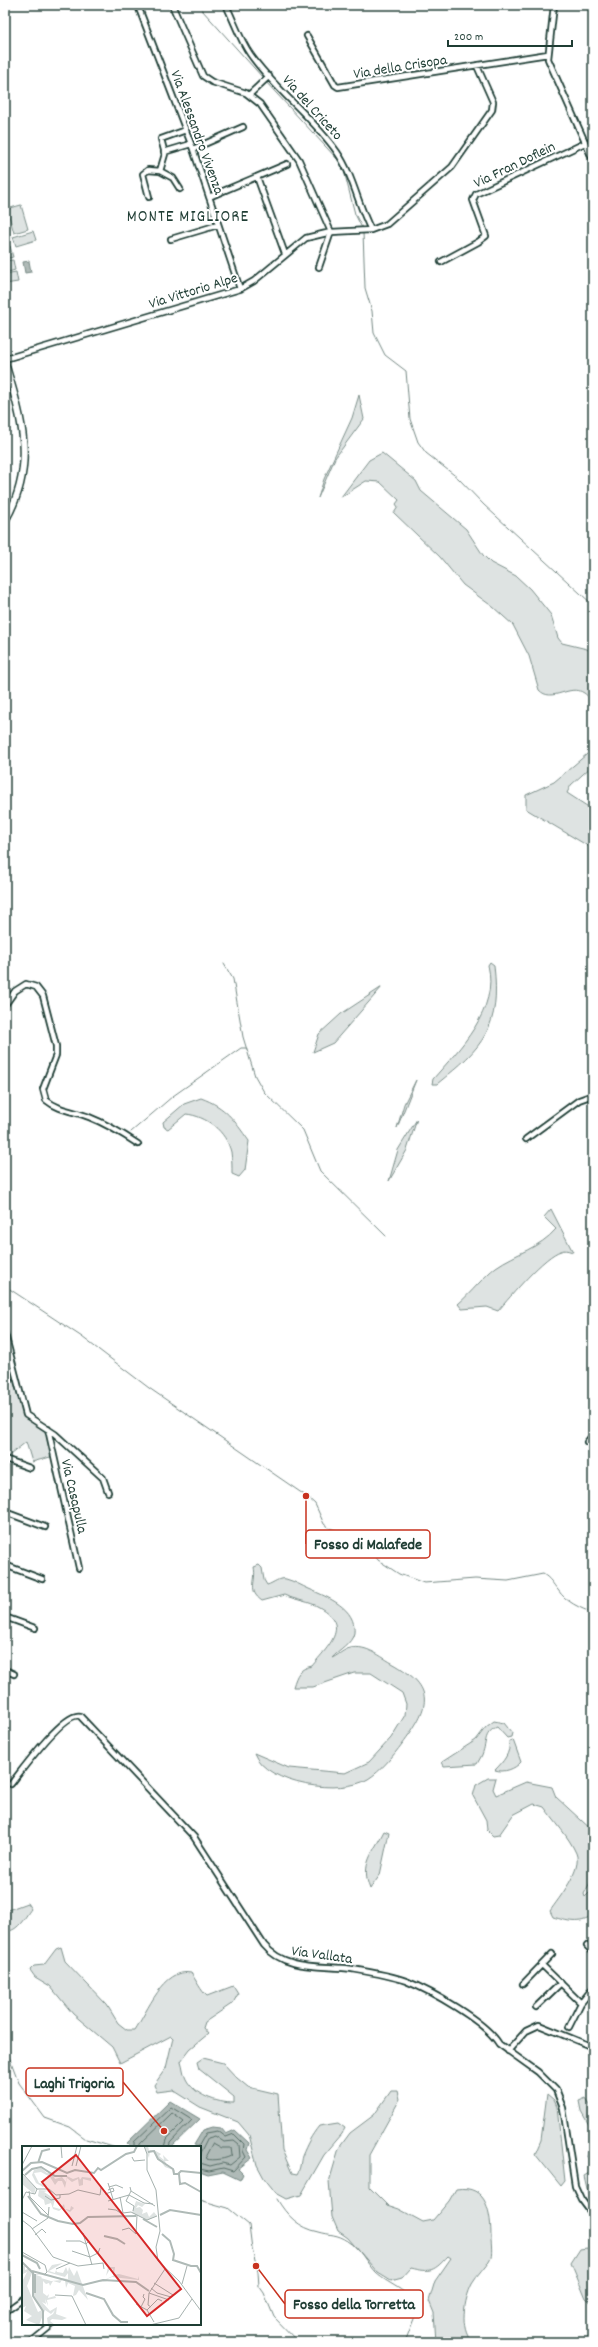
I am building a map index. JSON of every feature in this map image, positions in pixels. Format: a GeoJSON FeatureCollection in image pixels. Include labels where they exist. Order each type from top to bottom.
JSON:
{"type":"FeatureCollection","features":[{"type":"Feature","properties":{"kind":"main road"},"geometry":{"type":"LineString","coordinates":[[5,363],[18,405],[24,436],[21,476],[11,510],[5,521]]}},
{"type":"Feature","properties":{"kind":"street"},"geometry":{"type":"LineString","coordinates":[[172,5],[203,76],[212,82],[249,95],[262,107],[297,157],[331,232],[319,267]]}},
{"type":"Feature","properties":{"kind":"street","name":"Via del Criceto"},"geometry":{"type":"LineString","coordinates":[[226,5],[248,51],[266,79],[312,121],[338,153],[346,168],[369,230]]}},
{"type":"Feature","properties":{"kind":"street"},"geometry":{"type":"LineString","coordinates":[[554,5],[548,54],[551,66],[593,160]]}},
{"type":"Feature","properties":{"kind":"street","name":"Via Alessandro Vivenza"},"geometry":{"type":"LineString","coordinates":[[138,6],[192,146],[240,289]]}},
{"type":"Feature","properties":{"kind":"street","name":"Via della Crisopa"},"geometry":{"type":"LineString","coordinates":[[307,36],[338,88],[548,54]]}},
{"type":"Feature","properties":{"kind":"street","name":"Via Vittorio Alpe"},"geometry":{"type":"LineString","coordinates":[[5,359],[240,289],[254,281],[304,238],[331,232],[369,230],[388,223],[446,173],[462,154],[492,110],[493,102],[477,66]]}},
{"type":"Feature","properties":{"kind":"street"},"geometry":{"type":"LineString","coordinates":[[249,95],[266,79]]}},
{"type":"Feature","properties":{"kind":"street"},"geometry":{"type":"LineString","coordinates":[[164,152],[192,146],[243,128]]}},
{"type":"Feature","properties":{"kind":"street"},"geometry":{"type":"LineString","coordinates":[[160,172],[164,152],[161,140],[186,130]]}},
{"type":"Feature","properties":{"kind":"street","name":"Via Fran Doflein"},"geometry":{"type":"LineString","coordinates":[[441,262],[486,236],[473,200],[476,194],[585,143]]}},
{"type":"Feature","properties":{"kind":"street"},"geometry":{"type":"LineString","coordinates":[[209,197],[287,164]]}},
{"type":"Feature","properties":{"kind":"street"},"geometry":{"type":"LineString","coordinates":[[150,197],[143,174],[148,170],[160,172],[173,178],[180,189]]}},
{"type":"Feature","properties":{"kind":"street"},"geometry":{"type":"LineString","coordinates":[[257,177],[285,254]]}},
{"type":"Feature","properties":{"kind":"street"},"geometry":{"type":"LineString","coordinates":[[172,239],[218,224]]}},
{"type":"Feature","properties":{"kind":"street"},"geometry":{"type":"LineString","coordinates":[[5,1005],[15,991],[26,984],[36,987],[44,997],[56,1049],[43,1088],[46,1100],[70,1113],[92,1118],[138,1144]]}},
{"type":"Feature","properties":{"kind":"street"},"geometry":{"type":"LineString","coordinates":[[526,1139],[579,1100],[593,1095]]}},
{"type":"Feature","properties":{"kind":"street","name":"Via Casapulla"},"geometry":{"type":"LineString","coordinates":[[5,1334],[25,1412],[31,1420],[48,1429],[104,1478],[108,1492]]}},
{"type":"Feature","properties":{"kind":"street","name":"Via Casapulla"},"geometry":{"type":"LineString","coordinates":[[48,1429],[80,1568]]}},
{"type":"Feature","properties":{"kind":"street"},"geometry":{"type":"LineString","coordinates":[[587,1442],[593,1435]]}},
{"type":"Feature","properties":{"kind":"street"},"geometry":{"type":"LineString","coordinates":[[5,1459],[30,1468]]}},
{"type":"Feature","properties":{"kind":"street"},"geometry":{"type":"LineString","coordinates":[[5,1512],[45,1527]]}},
{"type":"Feature","properties":{"kind":"street"},"geometry":{"type":"LineString","coordinates":[[5,1565],[42,1579]]}},
{"type":"Feature","properties":{"kind":"street"},"geometry":{"type":"LineString","coordinates":[[5,1617],[36,1628]]}},
{"type":"Feature","properties":{"kind":"street"},"geometry":{"type":"LineString","coordinates":[[5,1670],[14,1674]]}},
{"type":"Feature","properties":{"kind":"street","name":"Via Vallata"},"geometry":{"type":"LineString","coordinates":[[11,1784],[52,1735],[75,1716],[80,1716],[194,1837],[259,1938],[273,1955],[286,1961],[353,1970],[409,1983],[480,2023],[508,2051],[552,2084],[559,2096],[563,2108],[575,2186],[581,2199],[593,2215]]}},
{"type":"Feature","properties":{"kind":"street"},"geometry":{"type":"LineString","coordinates":[[587,1946],[593,1951]]}},
{"type":"Feature","properties":{"kind":"street"},"geometry":{"type":"LineString","coordinates":[[523,1984],[552,1954]]}},
{"type":"Feature","properties":{"kind":"street"},"geometry":{"type":"LineString","coordinates":[[542,1965],[581,2003]]}},
{"type":"Feature","properties":{"kind":"street"},"geometry":{"type":"LineString","coordinates":[[536,2007],[561,1983]]}},
{"type":"Feature","properties":{"kind":"street"},"geometry":{"type":"LineString","coordinates":[[569,2027],[581,2003],[593,1988]]}},
{"type":"Feature","properties":{"kind":"street"},"geometry":{"type":"LineString","coordinates":[[508,2051],[531,2027],[539,2025],[593,2047]]}},
{"type":"Feature","properties":{"kind":"street"},"geometry":{"type":"LineString","coordinates":[[5,2312],[22,2300]]}},
{"type":"Feature","properties":{"kind":"street"},"geometry":{"type":"LineString","coordinates":[[31,2342],[52,2325]]}},
{"type":"Feature","properties":{"kind":"shaded area"},"geometry":{"type":"Polygon","coordinates":[[[21,205],[28,229],[14,233],[7,209],[21,205]]]}},
{"type":"Feature","properties":{"kind":"shaded area"},"geometry":{"type":"Polygon","coordinates":[[[33,231],[36,240],[16,246],[13,237],[33,231]]]}},
{"type":"Feature","properties":{"kind":"shaded area"},"geometry":{"type":"Polygon","coordinates":[[[10,246],[13,257],[5,259],[5,248],[10,246]]]}},
{"type":"Feature","properties":{"kind":"shaded area"},"geometry":{"type":"Polygon","coordinates":[[[13,260],[15,270],[5,273],[5,261],[13,260]]]}},
{"type":"Feature","properties":{"kind":"shaded area"},"geometry":{"type":"Polygon","coordinates":[[[16,272],[18,282],[5,284],[5,274],[16,272]]]}},
{"type":"Feature","properties":{"kind":"shaded area"},"geometry":{"type":"Polygon","coordinates":[[[359,395],[364,419],[335,458],[318,498],[324,479],[352,418],[359,395]]]}},
{"type":"Feature","properties":{"kind":"shaded area"},"geometry":{"type":"Polygon","coordinates":[[[382,453],[416,481],[421,491],[466,529],[483,555],[491,563],[516,576],[530,589],[551,615],[558,638],[562,643],[587,649],[593,654],[593,703],[588,696],[579,691],[573,690],[550,695],[544,694],[539,690],[529,656],[513,625],[493,607],[463,585],[440,557],[394,513],[398,507],[396,504],[399,500],[380,482],[366,481],[341,497],[369,460],[382,453]]]}},
{"type":"Feature","properties":{"kind":"shaded area"},"geometry":{"type":"Polygon","coordinates":[[[593,749],[593,765],[571,785],[567,793],[593,810],[593,849],[526,809],[526,795],[554,782],[593,749]]]}},
{"type":"Feature","properties":{"kind":"shaded area"},"geometry":{"type":"Polygon","coordinates":[[[490,962],[494,965],[495,1005],[486,1034],[478,1046],[453,1071],[437,1084],[432,1084],[433,1079],[465,1041],[483,1013],[488,997],[490,982],[488,965],[490,962]]]}},
{"type":"Feature","properties":{"kind":"shaded area"},"geometry":{"type":"Polygon","coordinates":[[[382,987],[333,1043],[313,1052],[319,1034],[341,1014],[382,987]]]}},
{"type":"Feature","properties":{"kind":"shaded area"},"geometry":{"type":"Polygon","coordinates":[[[416,1080],[397,1128],[404,1104],[416,1080]]]}},
{"type":"Feature","properties":{"kind":"shaded area"},"geometry":{"type":"Polygon","coordinates":[[[201,1098],[217,1106],[229,1115],[249,1141],[245,1170],[239,1177],[232,1174],[231,1152],[225,1137],[208,1121],[186,1114],[168,1129],[164,1127],[163,1122],[184,1104],[201,1098]]]}},
{"type":"Feature","properties":{"kind":"shaded area"},"geometry":{"type":"Polygon","coordinates":[[[417,1119],[407,1150],[389,1181],[398,1150],[417,1119]]]}},
{"type":"Feature","properties":{"kind":"shaded area"},"geometry":{"type":"Polygon","coordinates":[[[551,1209],[573,1252],[562,1250],[546,1260],[528,1277],[498,1311],[487,1307],[462,1309],[458,1304],[491,1271],[550,1236],[556,1229],[544,1217],[551,1209]]]}},
{"type":"Feature","properties":{"kind":"shaded area"},"geometry":{"type":"Polygon","coordinates":[[[11,1357],[26,1415],[48,1429],[54,1456],[32,1462],[26,1442],[5,1459],[5,1362],[11,1357]]]}},
{"type":"Feature","properties":{"kind":"shaded area"},"geometry":{"type":"Polygon","coordinates":[[[259,1565],[262,1568],[264,1580],[267,1585],[279,1579],[289,1580],[332,1600],[346,1610],[354,1624],[353,1637],[348,1644],[332,1658],[347,1649],[359,1648],[371,1651],[406,1672],[416,1681],[422,1690],[424,1699],[423,1709],[419,1719],[391,1758],[378,1772],[368,1779],[356,1784],[340,1787],[323,1787],[305,1784],[288,1780],[273,1773],[261,1764],[254,1753],[289,1768],[345,1773],[369,1762],[391,1738],[405,1715],[406,1704],[402,1693],[371,1673],[354,1673],[313,1687],[293,1687],[299,1673],[312,1666],[330,1644],[336,1629],[334,1621],[329,1614],[319,1607],[284,1595],[262,1601],[257,1597],[254,1589],[254,1567],[259,1565]]]}},
{"type":"Feature","properties":{"kind":"shaded area"},"geometry":{"type":"Polygon","coordinates":[[[494,1721],[504,1723],[512,1733],[511,1737],[507,1738],[497,1727],[488,1734],[483,1754],[477,1764],[444,1766],[442,1762],[476,1740],[486,1727],[494,1721]]]}},
{"type":"Feature","properties":{"kind":"shaded area"},"geometry":{"type":"Polygon","coordinates":[[[513,1740],[521,1762],[516,1767],[509,1770],[495,1770],[508,1753],[509,1741],[513,1740]]]}},
{"type":"Feature","properties":{"kind":"shaded area"},"geometry":{"type":"Polygon","coordinates":[[[488,1778],[496,1778],[493,1789],[496,1795],[526,1782],[552,1787],[556,1797],[593,1831],[593,1877],[584,1894],[585,1897],[593,1889],[593,1916],[583,1921],[568,1921],[553,1917],[550,1911],[573,1875],[577,1860],[576,1853],[565,1835],[544,1807],[534,1804],[513,1815],[499,1835],[493,1836],[487,1830],[486,1820],[473,1796],[476,1785],[488,1778]]]}},
{"type":"Feature","properties":{"kind":"shaded area"},"geometry":{"type":"Polygon","coordinates":[[[384,1831],[389,1833],[380,1875],[370,1889],[366,1872],[367,1865],[372,1852],[384,1831]]]}},
{"type":"Feature","properties":{"kind":"shaded area"},"geometry":{"type":"Polygon","coordinates":[[[27,1903],[31,1909],[23,1920],[13,1930],[5,1931],[5,1911],[27,1903]]]}},
{"type":"Feature","properties":{"kind":"shaded area"},"geometry":{"type":"Polygon","coordinates":[[[61,1947],[65,1961],[107,2005],[118,2023],[127,2030],[135,2030],[157,1992],[173,1977],[181,1973],[191,1973],[207,1996],[233,1986],[238,1994],[233,2003],[205,2022],[203,2028],[208,2034],[190,2049],[181,2061],[184,2075],[194,2090],[200,2094],[220,2102],[234,2103],[234,2097],[199,2069],[197,2062],[203,2058],[223,2063],[248,2087],[278,2094],[282,2150],[292,2173],[297,2174],[302,2156],[311,2137],[319,2126],[338,2123],[345,2128],[342,2134],[324,2155],[301,2195],[287,2199],[276,2193],[264,2178],[257,2165],[249,2135],[238,2122],[200,2107],[173,2090],[157,2092],[154,2085],[166,2068],[173,2038],[171,2036],[120,2063],[112,2047],[73,2014],[50,1986],[35,1977],[30,1970],[34,1966],[44,1965],[56,1949],[61,1947]]]}},
{"type":"Feature","properties":{"kind":"shaded area"},"geometry":{"type":"Polygon","coordinates":[[[391,2091],[398,2091],[400,2099],[369,2155],[369,2187],[387,2205],[399,2209],[423,2222],[433,2220],[449,2201],[456,2189],[475,2191],[486,2203],[490,2220],[492,2252],[488,2262],[472,2284],[465,2306],[465,2329],[472,2342],[436,2342],[434,2313],[429,2301],[435,2281],[451,2258],[448,2256],[432,2270],[411,2268],[402,2278],[391,2281],[378,2273],[348,2238],[338,2231],[332,2217],[329,2182],[339,2148],[350,2133],[374,2115],[391,2091]]]}},
{"type":"Feature","properties":{"kind":"shaded area"},"geometry":{"type":"Polygon","coordinates":[[[547,2094],[554,2100],[557,2107],[565,2181],[561,2186],[535,2154],[541,2140],[547,2094]]]}},
{"type":"Feature","properties":{"kind":"shaded area"},"geometry":{"type":"Polygon","coordinates":[[[586,2098],[593,2109],[593,2124],[589,2125],[581,2111],[579,2101],[586,2098]]]}},
{"type":"Feature","properties":{"kind":"shaded area"},"geometry":{"type":"Polygon","coordinates":[[[590,2141],[593,2141],[593,2163],[587,2157],[590,2141]]]}},
{"type":"Feature","properties":{"kind":"shaded area"},"geometry":{"type":"Polygon","coordinates":[[[589,2173],[593,2173],[593,2203],[590,2201],[584,2176],[589,2173]]]}},
{"type":"Feature","properties":{"kind":"shaded area"},"geometry":{"type":"Polygon","coordinates":[[[587,2248],[593,2252],[593,2305],[586,2299],[571,2263],[580,2249],[587,2248]]]}},
{"type":"Feature","properties":{"kind":"water"},"geometry":{"type":"Polygon","coordinates":[[[29,261],[31,272],[25,273],[23,262],[29,261]]]}},
{"type":"Feature","properties":{"kind":"water"},"geometry":{"type":"Polygon","coordinates":[[[170,2101],[200,2119],[172,2146],[131,2146],[127,2143],[170,2101]]]}},
{"type":"Feature","properties":{"kind":"water"},"geometry":{"type":"Polygon","coordinates":[[[213,2127],[221,2128],[226,2134],[235,2130],[249,2143],[247,2150],[252,2158],[238,2169],[243,2174],[240,2180],[223,2172],[208,2175],[201,2172],[201,2146],[194,2145],[203,2130],[213,2127]]]}},
{"type":"Feature","properties":{"kind":"waterway"},"geometry":{"type":"LineString","coordinates":[[202,10],[263,78]]}},
{"type":"Feature","properties":{"kind":"waterway"},"geometry":{"type":"LineString","coordinates":[[265,81],[343,167],[355,214],[362,228]]}},
{"type":"Feature","properties":{"kind":"waterway"},"geometry":{"type":"LineString","coordinates":[[363,232],[365,288],[372,311],[374,333],[385,355],[406,371],[410,419],[418,442],[426,453],[458,478],[484,505],[593,605]]}},
{"type":"Feature","properties":{"kind":"waterway"},"geometry":{"type":"LineString","coordinates":[[224,964],[233,979],[243,1037],[255,1076],[264,1092],[303,1130],[320,1171],[386,1236]]}},
{"type":"Feature","properties":{"kind":"waterway"},"geometry":{"type":"LineString","coordinates":[[131,1132],[173,1096],[241,1048],[246,1048]]}},
{"type":"Feature","properties":{"kind":"waterway"},"geometry":{"type":"LineString","coordinates":[[5,1286],[82,1337],[149,1388],[306,1496],[315,1504],[324,1524],[329,1528],[359,1537],[378,1560],[399,1574],[424,1583],[475,1579],[508,1581],[543,1574],[550,1579],[561,1594],[569,1601],[578,1607],[593,1613]]}},
{"type":"Feature","properties":{"kind":"waterway"},"geometry":{"type":"LineString","coordinates":[[5,2046],[19,2083],[45,2118],[70,2127],[86,2139],[110,2146]]}},
{"type":"Feature","properties":{"kind":"waterway"},"geometry":{"type":"LineString","coordinates":[[277,2199],[289,2216],[305,2228],[341,2237],[352,2244],[376,2273],[411,2298],[417,2311],[405,2342]]}},
{"type":"Feature","properties":{"kind":"waterway"},"geometry":{"type":"LineString","coordinates":[[201,2200],[228,2208],[249,2225],[252,2249],[258,2272],[259,2286],[264,2293],[274,2317],[298,2342]]}},
{"type":"Feature","properties":{"kind":"place","name":"Fosso di Malafede"},"geometry":{"type":"Point","coordinates":[306,1496]}},
{"type":"Feature","properties":{"kind":"place","name":"Laghi Trigoria"},"geometry":{"type":"Point","coordinates":[164,2131]}},
{"type":"Feature","properties":{"kind":"place","name":"Fosso della Torretta"},"geometry":{"type":"Point","coordinates":[256,2266]}},
{"type":"Feature","properties":{"kind":"district","name":"MONTE MIGLIORE"},"geometry":{"type":"Point","coordinates":[188,215]}}]}
